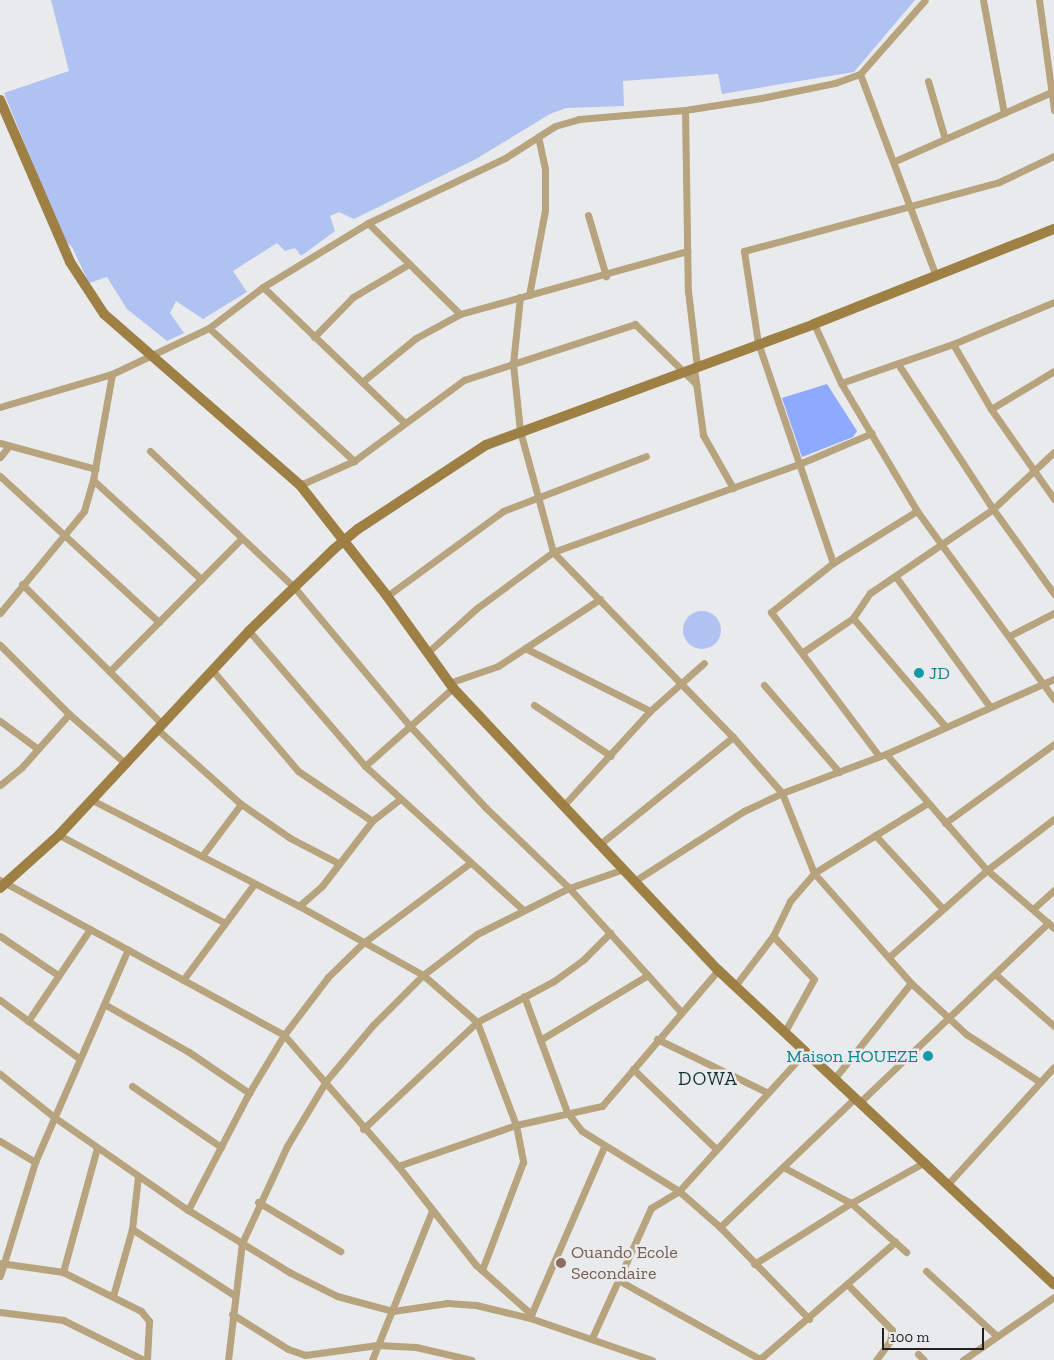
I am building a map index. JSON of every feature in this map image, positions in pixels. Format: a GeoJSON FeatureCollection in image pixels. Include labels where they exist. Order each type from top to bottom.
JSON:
{"type":"FeatureCollection","features":[{"type":"Feature","properties":{"kind":"main road"},"geometry":{"type":"LineString","coordinates":[[0,100],[78,279],[104,314],[300,485],[345,540],[451,686],[563,806],[636,880],[718,970],[1054,1284]]}},
{"type":"Feature","properties":{"kind":"main road"},"geometry":{"type":"LineString","coordinates":[[2,884],[60,835],[159,726],[250,631],[345,540],[486,445],[758,343],[814,324],[935,274],[1054,229]]}},
{"type":"Feature","properties":{"kind":"street"},"geometry":{"type":"LineString","coordinates":[[0,407],[112,374],[209,328],[262,287],[368,223],[459,181],[555,126],[579,119],[685,110],[835,83],[860,74],[925,0]]}},
{"type":"Feature","properties":{"kind":"street"},"geometry":{"type":"LineString","coordinates":[[983,0],[1004,113]]}},
{"type":"Feature","properties":{"kind":"street"},"geometry":{"type":"LineString","coordinates":[[1039,0],[1053,91],[1054,110]]}},
{"type":"Feature","properties":{"kind":"street"},"geometry":{"type":"LineString","coordinates":[[860,74],[896,161],[909,206],[935,274]]}},
{"type":"Feature","properties":{"kind":"street"},"geometry":{"type":"LineString","coordinates":[[928,81],[945,139]]}},
{"type":"Feature","properties":{"kind":"street"},"geometry":{"type":"LineString","coordinates":[[896,161],[1053,91]]}},
{"type":"Feature","properties":{"kind":"street"},"geometry":{"type":"LineString","coordinates":[[685,110],[691,369],[696,384],[704,435],[733,488]]}},
{"type":"Feature","properties":{"kind":"street"},"geometry":{"type":"LineString","coordinates":[[529,294],[545,210],[545,169],[538,137]]}},
{"type":"Feature","properties":{"kind":"street"},"geometry":{"type":"LineString","coordinates":[[833,563],[758,343],[744,251],[999,182],[1054,156]]}},
{"type":"Feature","properties":{"kind":"street"},"geometry":{"type":"LineString","coordinates":[[588,215],[606,276]]}},
{"type":"Feature","properties":{"kind":"street"},"geometry":{"type":"LineString","coordinates":[[368,223],[460,314]]}},
{"type":"Feature","properties":{"kind":"street"},"geometry":{"type":"LineString","coordinates":[[362,382],[416,338],[460,314],[529,294],[606,276],[687,251]]}},
{"type":"Feature","properties":{"kind":"street"},"geometry":{"type":"LineString","coordinates":[[314,337],[353,297],[409,264]]}},
{"type":"Feature","properties":{"kind":"street"},"geometry":{"type":"LineString","coordinates":[[262,287],[404,422]]}},
{"type":"Feature","properties":{"kind":"street"},"geometry":{"type":"LineString","coordinates":[[520,297],[513,364],[520,431],[540,496],[553,552],[733,737],[782,793],[814,873],[911,983],[948,1019],[1040,1082]]}},
{"type":"Feature","properties":{"kind":"street"},"geometry":{"type":"LineString","coordinates":[[841,383],[953,344],[1054,302]]}},
{"type":"Feature","properties":{"kind":"street"},"geometry":{"type":"LineString","coordinates":[[300,485],[354,461],[404,422],[464,380],[635,324],[691,369]]}},
{"type":"Feature","properties":{"kind":"street"},"geometry":{"type":"LineString","coordinates":[[814,324],[841,383],[917,511],[1011,635],[1054,698]]}},
{"type":"Feature","properties":{"kind":"street"},"geometry":{"type":"LineString","coordinates":[[209,328],[354,461]]}},
{"type":"Feature","properties":{"kind":"street"},"geometry":{"type":"LineString","coordinates":[[953,344],[991,409],[1054,499]]}},
{"type":"Feature","properties":{"kind":"street"},"geometry":{"type":"LineString","coordinates":[[898,364],[993,509],[1054,594]]}},
{"type":"Feature","properties":{"kind":"street"},"geometry":{"type":"LineString","coordinates":[[991,409],[1054,371]]}},
{"type":"Feature","properties":{"kind":"street"},"geometry":{"type":"LineString","coordinates":[[0,613],[22,584],[66,536],[84,511],[96,469],[112,374]]}},
{"type":"Feature","properties":{"kind":"street"},"geometry":{"type":"LineString","coordinates":[[427,653],[477,608],[553,552],[799,464],[872,433]]}},
{"type":"Feature","properties":{"kind":"street"},"geometry":{"type":"LineString","coordinates":[[0,443],[8,447],[96,469]]}},
{"type":"Feature","properties":{"kind":"street"},"geometry":{"type":"LineString","coordinates":[[0,457],[8,447]]}},
{"type":"Feature","properties":{"kind":"street"},"geometry":{"type":"LineString","coordinates":[[150,451],[294,587],[410,726],[486,808],[569,888],[681,1012]]}},
{"type":"Feature","properties":{"kind":"street"},"geometry":{"type":"LineString","coordinates":[[804,652],[853,618],[870,593],[993,509],[1054,452]]}},
{"type":"Feature","properties":{"kind":"street"},"geometry":{"type":"LineString","coordinates":[[387,596],[503,511],[646,456]]}},
{"type":"Feature","properties":{"kind":"street"},"geometry":{"type":"LineString","coordinates":[[0,476],[159,622]]}},
{"type":"Feature","properties":{"kind":"street"},"geometry":{"type":"LineString","coordinates":[[93,480],[201,579]]}},
{"type":"Feature","properties":{"kind":"street"},"geometry":{"type":"LineString","coordinates":[[720,1227],[783,1167],[1051,925],[987,870],[926,804],[883,755],[771,612],[833,563],[917,511]]}},
{"type":"Feature","properties":{"kind":"street"},"geometry":{"type":"LineString","coordinates":[[110,671],[242,538]]}},
{"type":"Feature","properties":{"kind":"street"},"geometry":{"type":"LineString","coordinates":[[896,577],[990,707]]}},
{"type":"Feature","properties":{"kind":"street"},"geometry":{"type":"LineString","coordinates":[[22,584],[110,671],[159,726],[240,804],[290,838],[338,863]]}},
{"type":"Feature","properties":{"kind":"street"},"geometry":{"type":"LineString","coordinates":[[365,766],[451,686],[498,666],[600,599]]}},
{"type":"Feature","properties":{"kind":"street"},"geometry":{"type":"LineString","coordinates":[[1011,635],[1054,613]]}},
{"type":"Feature","properties":{"kind":"street"},"geometry":{"type":"LineString","coordinates":[[853,618],[945,726]]}},
{"type":"Feature","properties":{"kind":"street"},"geometry":{"type":"LineString","coordinates":[[250,631],[365,766],[523,910]]}},
{"type":"Feature","properties":{"kind":"street"},"geometry":{"type":"LineString","coordinates":[[0,644],[70,714],[126,764]]}},
{"type":"Feature","properties":{"kind":"street"},"geometry":{"type":"LineString","coordinates":[[525,648],[650,711]]}},
{"type":"Feature","properties":{"kind":"street"},"geometry":{"type":"LineString","coordinates":[[563,806],[611,756],[650,711],[679,682],[704,663]]}},
{"type":"Feature","properties":{"kind":"street"},"geometry":{"type":"LineString","coordinates":[[213,671],[298,771],[372,821]]}},
{"type":"Feature","properties":{"kind":"street"},"geometry":{"type":"LineString","coordinates":[[636,880],[744,811],[782,793],[883,755],[1054,679]]}},
{"type":"Feature","properties":{"kind":"street"},"geometry":{"type":"LineString","coordinates":[[764,685],[838,772]]}},
{"type":"Feature","properties":{"kind":"street"},"geometry":{"type":"LineString","coordinates":[[534,705],[611,756]]}},
{"type":"Feature","properties":{"kind":"street"},"geometry":{"type":"LineString","coordinates":[[0,785],[38,749],[70,714]]}},
{"type":"Feature","properties":{"kind":"street"},"geometry":{"type":"LineString","coordinates":[[0,721],[38,749]]}},
{"type":"Feature","properties":{"kind":"street"},"geometry":{"type":"LineString","coordinates":[[600,844],[733,737]]}},
{"type":"Feature","properties":{"kind":"street"},"geometry":{"type":"LineString","coordinates":[[945,823],[1054,744]]}},
{"type":"Feature","properties":{"kind":"street"},"geometry":{"type":"LineString","coordinates":[[299,906],[322,886],[372,821],[400,799]]}},
{"type":"Feature","properties":{"kind":"street"},"geometry":{"type":"LineString","coordinates":[[92,800],[299,906],[423,975],[477,1022],[516,1125],[522,1151],[522,1171],[482,1270]]}},
{"type":"Feature","properties":{"kind":"street"},"geometry":{"type":"LineString","coordinates":[[202,856],[240,804]]}},
{"type":"Feature","properties":{"kind":"street"},"geometry":{"type":"LineString","coordinates":[[735,986],[773,936],[790,901],[814,873],[926,804]]}},
{"type":"Feature","properties":{"kind":"street"},"geometry":{"type":"LineString","coordinates":[[889,957],[987,870],[1054,819]]}},
{"type":"Feature","properties":{"kind":"street"},"geometry":{"type":"LineString","coordinates":[[60,835],[225,923]]}},
{"type":"Feature","properties":{"kind":"street"},"geometry":{"type":"LineString","coordinates":[[875,835],[943,909]]}},
{"type":"Feature","properties":{"kind":"street"},"geometry":{"type":"LineString","coordinates":[[188,1210],[249,1093],[284,1035],[328,977],[363,943],[470,863]]}},
{"type":"Feature","properties":{"kind":"street"},"geometry":{"type":"LineString","coordinates":[[228,1360],[234,1295],[242,1243],[258,1202],[326,1081],[373,1025],[423,975],[477,934],[569,888],[624,869]]}},
{"type":"Feature","properties":{"kind":"street"},"geometry":{"type":"LineString","coordinates":[[2,884],[128,949],[284,1035],[326,1081],[363,1129],[398,1166],[482,1270],[531,1316]]}},
{"type":"Feature","properties":{"kind":"street"},"geometry":{"type":"LineString","coordinates":[[183,980],[254,884]]}},
{"type":"Feature","properties":{"kind":"street"},"geometry":{"type":"LineString","coordinates":[[1033,908],[1054,890]]}},
{"type":"Feature","properties":{"kind":"street"},"geometry":{"type":"LineString","coordinates":[[28,1021],[90,929]]}},
{"type":"Feature","properties":{"kind":"street"},"geometry":{"type":"LineString","coordinates":[[363,1129],[477,1022],[570,970],[610,933]]}},
{"type":"Feature","properties":{"kind":"street"},"geometry":{"type":"LineString","coordinates":[[0,936],[58,976]]}},
{"type":"Feature","properties":{"kind":"street"},"geometry":{"type":"LineString","coordinates":[[773,936],[814,980],[784,1033]]}},
{"type":"Feature","properties":{"kind":"street"},"geometry":{"type":"LineString","coordinates":[[0,1276],[1,1263],[35,1162],[128,949]]}},
{"type":"Feature","properties":{"kind":"street"},"geometry":{"type":"LineString","coordinates":[[398,1166],[516,1125],[567,1112],[602,1106],[657,1039],[718,970]]}},
{"type":"Feature","properties":{"kind":"street"},"geometry":{"type":"LineString","coordinates":[[995,974],[1054,1026]]}},
{"type":"Feature","properties":{"kind":"street"},"geometry":{"type":"LineString","coordinates":[[540,1040],[648,975]]}},
{"type":"Feature","properties":{"kind":"street"},"geometry":{"type":"LineString","coordinates":[[834,1079],[911,983]]}},
{"type":"Feature","properties":{"kind":"street"},"geometry":{"type":"LineString","coordinates":[[524,996],[567,1112],[586,1135],[604,1147],[635,1162],[678,1191],[720,1227],[809,1319]]}},
{"type":"Feature","properties":{"kind":"street"},"geometry":{"type":"LineString","coordinates":[[0,1000],[80,1059]]}},
{"type":"Feature","properties":{"kind":"street"},"geometry":{"type":"LineString","coordinates":[[104,1004],[189,1052],[249,1093]]}},
{"type":"Feature","properties":{"kind":"street"},"geometry":{"type":"LineString","coordinates":[[657,1039],[768,1093]]}},
{"type":"Feature","properties":{"kind":"street"},"geometry":{"type":"LineString","coordinates":[[592,1338],[651,1208],[678,1191],[805,1052]]}},
{"type":"Feature","properties":{"kind":"street"},"geometry":{"type":"LineString","coordinates":[[946,1184],[1054,1067]]}},
{"type":"Feature","properties":{"kind":"street"},"geometry":{"type":"LineString","coordinates":[[633,1069],[716,1149]]}},
{"type":"Feature","properties":{"kind":"street"},"geometry":{"type":"LineString","coordinates":[[0,1074],[54,1117],[188,1210],[316,1287],[337,1296],[393,1311],[460,1303],[531,1316],[652,1360]]}},
{"type":"Feature","properties":{"kind":"street"},"geometry":{"type":"LineString","coordinates":[[132,1086],[221,1147]]}},
{"type":"Feature","properties":{"kind":"street"},"geometry":{"type":"LineString","coordinates":[[0,1140],[35,1162]]}},
{"type":"Feature","properties":{"kind":"street"},"geometry":{"type":"LineString","coordinates":[[531,1316],[604,1147]]}},
{"type":"Feature","properties":{"kind":"street"},"geometry":{"type":"LineString","coordinates":[[63,1272],[97,1148]]}},
{"type":"Feature","properties":{"kind":"street"},"geometry":{"type":"LineString","coordinates":[[754,1264],[851,1203],[925,1162]]}},
{"type":"Feature","properties":{"kind":"street"},"geometry":{"type":"LineString","coordinates":[[783,1167],[851,1203],[906,1252]]}},
{"type":"Feature","properties":{"kind":"street"},"geometry":{"type":"LineString","coordinates":[[113,1296],[132,1229],[138,1176]]}},
{"type":"Feature","properties":{"kind":"street"},"geometry":{"type":"LineString","coordinates":[[258,1202],[340,1251]]}},
{"type":"Feature","properties":{"kind":"street"},"geometry":{"type":"LineString","coordinates":[[372,1360],[432,1210]]}},
{"type":"Feature","properties":{"kind":"street"},"geometry":{"type":"LineString","coordinates":[[132,1229],[234,1295]]}},
{"type":"Feature","properties":{"kind":"street"},"geometry":{"type":"LineString","coordinates":[[618,1280],[761,1360],[895,1242]]}},
{"type":"Feature","properties":{"kind":"street"},"geometry":{"type":"LineString","coordinates":[[0,1312],[63,1320],[145,1360],[150,1321],[141,1311],[63,1272],[1,1263]]}},
{"type":"Feature","properties":{"kind":"street"},"geometry":{"type":"LineString","coordinates":[[926,1271],[997,1336]]}},
{"type":"Feature","properties":{"kind":"street"},"geometry":{"type":"LineString","coordinates":[[847,1284],[892,1330],[890,1341],[876,1360]]}},
{"type":"Feature","properties":{"kind":"street"},"geometry":{"type":"LineString","coordinates":[[963,1360],[1054,1297]]}},
{"type":"Feature","properties":{"kind":"street"},"geometry":{"type":"LineString","coordinates":[[232,1314],[288,1349],[305,1355],[377,1345],[416,1347],[472,1360]]}},
{"type":"Feature","properties":{"kind":"street"},"geometry":{"type":"LineString","coordinates":[[918,1354],[924,1360]]}},
{"type":"Feature","properties":{"kind":"shaded area"},"geometry":{"type":"Polygon","coordinates":[[[51,0],[915,0],[854,72],[722,94],[718,74],[623,81],[624,106],[566,108],[550,114],[476,159],[354,219],[339,212],[330,216],[335,231],[301,256],[295,248],[285,251],[277,243],[233,271],[247,292],[203,319],[176,301],[170,313],[184,333],[167,341],[127,309],[107,277],[89,283],[72,247],[64,240],[4,93],[69,71],[51,0]]]}},
{"type":"Feature","properties":{"kind":"shaded area"},"geometry":{"type":"Polygon","coordinates":[[[827,384],[857,431],[853,437],[802,457],[782,398],[827,384]]]}},
{"type":"Feature","properties":{"kind":"shaded area"},"geometry":{"type":"Polygon","coordinates":[[[702,611],[716,616],[721,630],[716,644],[702,649],[688,644],[683,630],[688,616],[702,611]]]}},
{"type":"Feature","properties":{"kind":"place","name":"JD"},"geometry":{"type":"Point","coordinates":[919,673]}},
{"type":"Feature","properties":{"kind":"place","name":"Maison HOUEZE"},"geometry":{"type":"Point","coordinates":[928,1056]}},
{"type":"Feature","properties":{"kind":"place","name":"Ouando Ecole Secondaire"},"geometry":{"type":"Point","coordinates":[561,1263]}},
{"type":"Feature","properties":{"kind":"district","name":"DOWA"},"geometry":{"type":"Point","coordinates":[708,1079]}}]}
